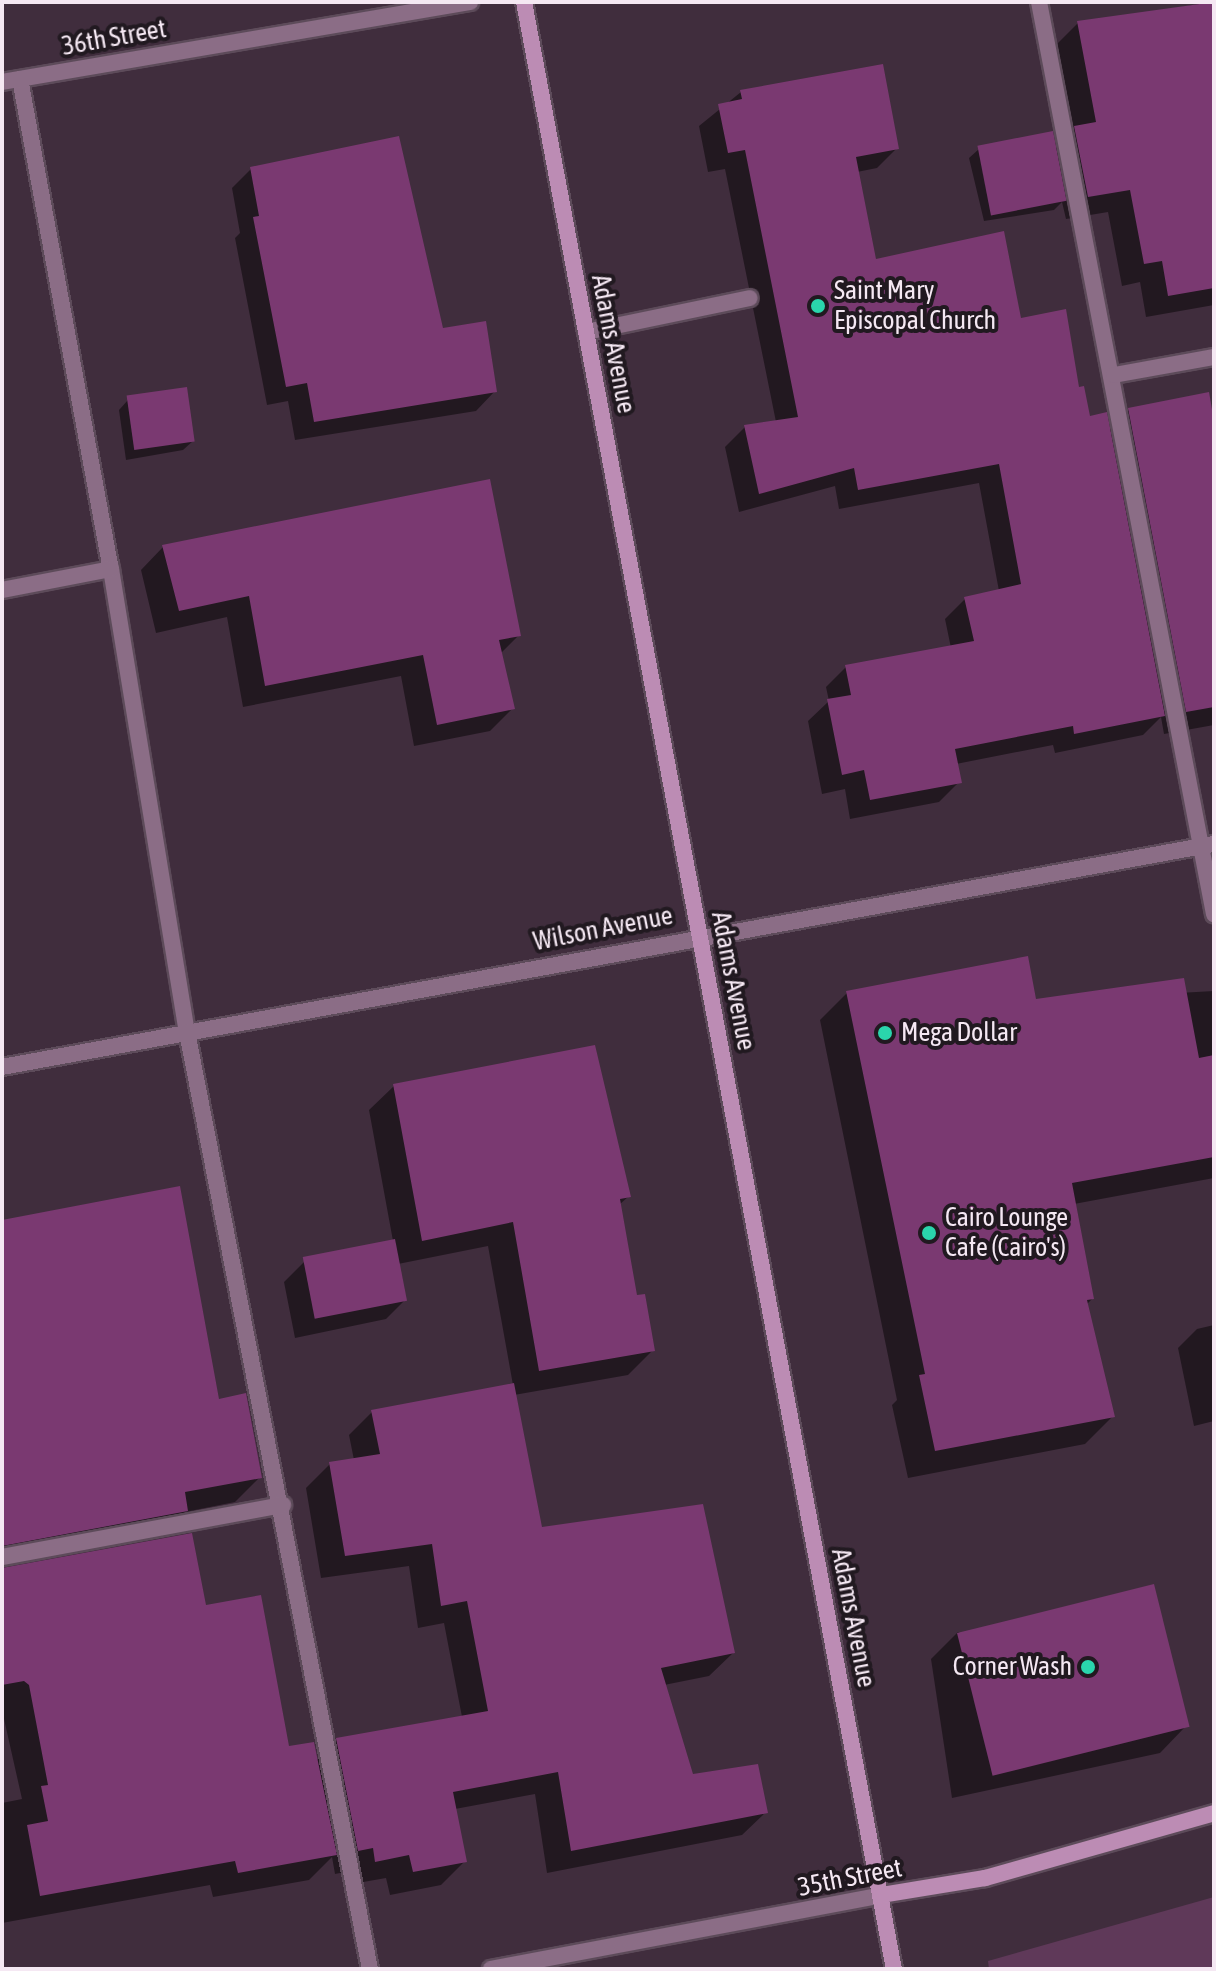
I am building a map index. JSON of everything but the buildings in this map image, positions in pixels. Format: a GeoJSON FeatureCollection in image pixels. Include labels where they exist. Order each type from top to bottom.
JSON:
{"type":"FeatureCollection","features":[{"type":"Feature","properties":{"kind":"main road","name":"Adams Avenue"},"geometry":{"type":"LineString","coordinates":[[524,2],[894,1969]]}},
{"type":"Feature","properties":{"kind":"main road","name":"35th Street"},"geometry":{"type":"LineString","coordinates":[[881,1895],[985,1878],[1214,1813]]}},
{"type":"Feature","properties":{"kind":"street","name":"36th Street"},"geometry":{"type":"LineString","coordinates":[[2,82],[470,2]]}},
{"type":"Feature","properties":{"kind":"street"},"geometry":{"type":"LineString","coordinates":[[1039,2],[1206,845],[1214,914]]}},
{"type":"Feature","properties":{"kind":"street"},"geometry":{"type":"LineString","coordinates":[[20,79],[111,569],[187,1032],[283,1505],[370,1969]]}},
{"type":"Feature","properties":{"kind":"street"},"geometry":{"type":"LineString","coordinates":[[586,332],[750,298]]}},
{"type":"Feature","properties":{"kind":"street"},"geometry":{"type":"LineString","coordinates":[[1114,375],[1214,357]]}},
{"type":"Feature","properties":{"kind":"street"},"geometry":{"type":"LineString","coordinates":[[2,590],[111,569]]}},
{"type":"Feature","properties":{"kind":"street","name":"Wilson Avenue"},"geometry":{"type":"LineString","coordinates":[[2,1067],[700,935],[1206,845]]}},
{"type":"Feature","properties":{"kind":"street"},"geometry":{"type":"LineString","coordinates":[[2,1557],[283,1505]]}},
{"type":"Feature","properties":{"kind":"street","name":"35th Street"},"geometry":{"type":"LineString","coordinates":[[491,1969],[881,1895]]}},
{"type":"Feature","properties":{"kind":"shaded area"},"geometry":{"type":"Polygon","coordinates":[[[1214,1897],[1214,1969],[989,1969],[988,1961],[1214,1897]]]}},
{"type":"Feature","properties":{"kind":"place","name":"Saint Mary Episcopal Church"},"geometry":{"type":"Point","coordinates":[818,306]}},
{"type":"Feature","properties":{"kind":"place","name":"Mega Dollar"},"geometry":{"type":"Point","coordinates":[885,1033]}},
{"type":"Feature","properties":{"kind":"place","name":"Cairo Lounge Cafe (Cairo's)"},"geometry":{"type":"Point","coordinates":[929,1233]}},
{"type":"Feature","properties":{"kind":"place","name":"Corner Wash"},"geometry":{"type":"Point","coordinates":[1088,1667]}}]}
